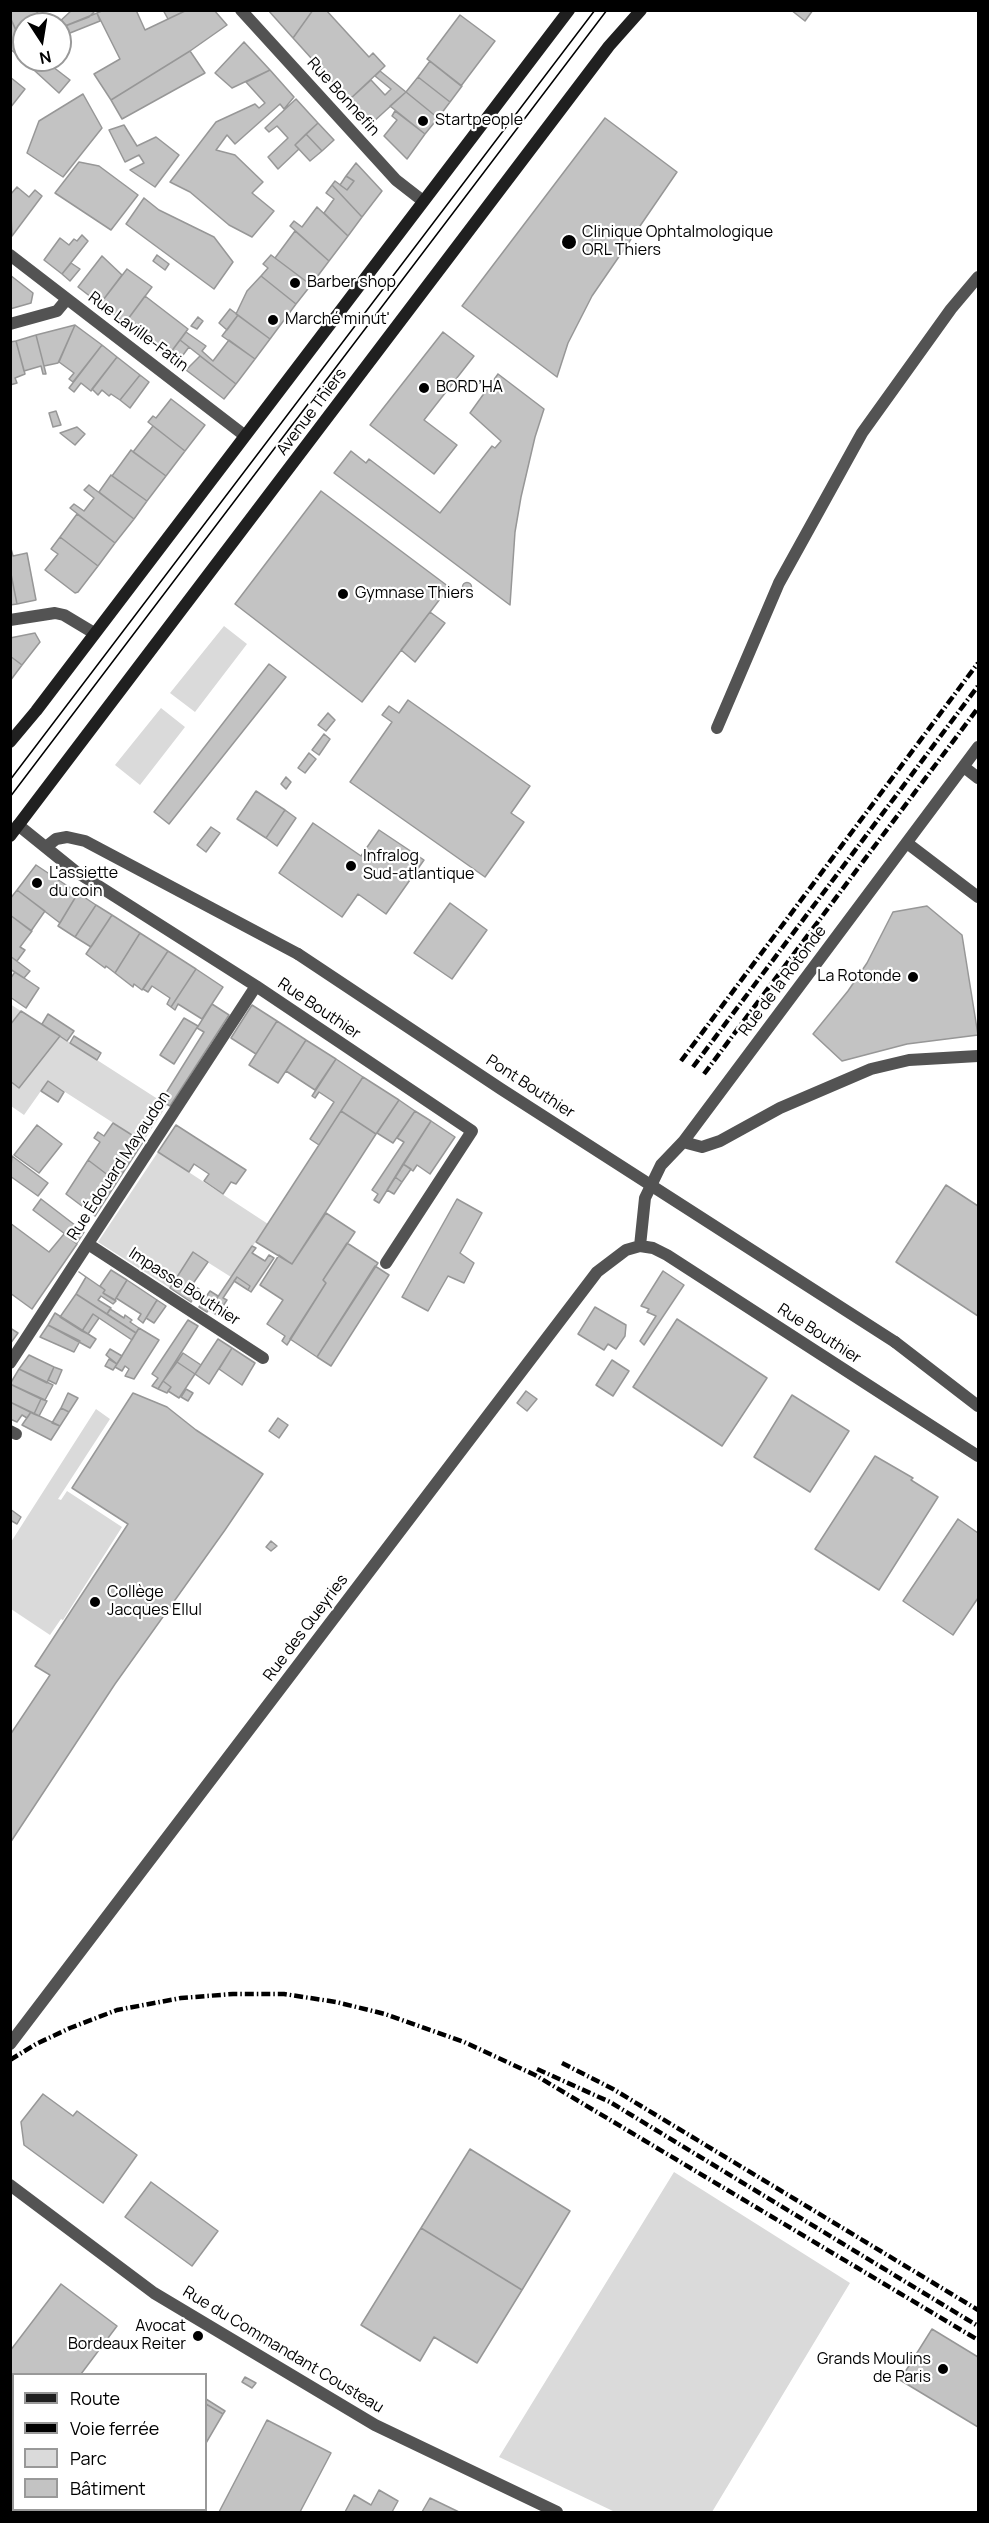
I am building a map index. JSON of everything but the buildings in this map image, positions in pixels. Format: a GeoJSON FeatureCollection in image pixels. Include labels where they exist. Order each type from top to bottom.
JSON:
{"type":"FeatureCollection","features":[{"type":"Feature","properties":{"kind":"street","name":"Rue Bonnefin"},"geometry":{"type":"LineString","coordinates":[[241,10],[396,180],[423,201]]}},
{"type":"Feature","properties":{"kind":"street"},"geometry":{"type":"LineString","coordinates":[[10,742],[569,10]]}},
{"type":"Feature","properties":{"kind":"street","name":"Avenue Thiers"},"geometry":{"type":"LineString","coordinates":[[10,836],[601,56],[641,10]]}},
{"type":"Feature","properties":{"kind":"street","name":"Rue Laville-Fatin"},"geometry":{"type":"LineString","coordinates":[[10,255],[244,435]]}},
{"type":"Feature","properties":{"kind":"street"},"geometry":{"type":"LineString","coordinates":[[717,728],[779,583],[862,433],[951,309],[978,277]]}},
{"type":"Feature","properties":{"kind":"street"},"geometry":{"type":"LineString","coordinates":[[10,324],[57,311],[67,299]]}},
{"type":"Feature","properties":{"kind":"street"},"geometry":{"type":"LineString","coordinates":[[10,620],[55,613],[64,615],[94,633]]}},
{"type":"Feature","properties":{"kind":"street","name":"Rue de la Rotonde"},"geometry":{"type":"LineString","coordinates":[[640,1246],[645,1198],[661,1165],[683,1143],[978,747]]}},
{"type":"Feature","properties":{"kind":"street"},"geometry":{"type":"LineString","coordinates":[[964,767],[978,778]]}},
{"type":"Feature","properties":{"kind":"street","name":"Rue Bouthier"},"geometry":{"type":"LineString","coordinates":[[18,825],[75,871],[256,986],[472,1131],[386,1263]]}},
{"type":"Feature","properties":{"kind":"street","name":"Pont Bouthier"},"geometry":{"type":"LineString","coordinates":[[46,847],[56,839],[67,837],[85,841],[298,954],[501,1089],[895,1342],[978,1406]]}},
{"type":"Feature","properties":{"kind":"street"},"geometry":{"type":"LineString","coordinates":[[907,843],[978,897]]}},
{"type":"Feature","properties":{"kind":"street","name":"Rue Édouard Mayaudon"},"geometry":{"type":"LineString","coordinates":[[10,1363],[256,986]]}},
{"type":"Feature","properties":{"kind":"street"},"geometry":{"type":"LineString","coordinates":[[683,1143],[702,1147],[720,1141],[780,1108],[871,1069],[909,1060],[978,1056]]}},
{"type":"Feature","properties":{"kind":"street","name":"Impasse Bouthier"},"geometry":{"type":"LineString","coordinates":[[88,1244],[263,1358]]}},
{"type":"Feature","properties":{"kind":"street","name":"Rue Bouthier"},"geometry":{"type":"LineString","coordinates":[[640,1246],[653,1248],[667,1255],[978,1456]]}},
{"type":"Feature","properties":{"kind":"street","name":"Rue des Queyries"},"geometry":{"type":"LineString","coordinates":[[10,2044],[597,1272],[626,1250],[640,1246]]}},
{"type":"Feature","properties":{"kind":"street","name":"Rue du Commandant Cousteau"},"geometry":{"type":"LineString","coordinates":[[10,2185],[154,2293],[375,2425],[557,2512]]}},
{"type":"Feature","properties":{"kind":"green space"},"geometry":{"type":"Polygon","coordinates":[[[224,626],[247,644],[195,712],[170,693],[224,626]]]}},
{"type":"Feature","properties":{"kind":"green space"},"geometry":{"type":"Polygon","coordinates":[[[161,708],[185,727],[140,785],[115,765],[161,708]]]}},
{"type":"Feature","properties":{"kind":"green space"},"geometry":{"type":"Polygon","coordinates":[[[10,1004],[167,1105],[143,1142],[48,1081],[24,1115],[11,1106],[10,1004]]]}},
{"type":"Feature","properties":{"kind":"green space"},"geometry":{"type":"Polygon","coordinates":[[[158,1152],[268,1224],[231,1277],[193,1253],[170,1288],[98,1242],[158,1152]]]}},
{"type":"Feature","properties":{"kind":"green space"},"geometry":{"type":"Polygon","coordinates":[[[96,1409],[110,1419],[58,1499],[61,1500],[67,1491],[122,1527],[63,1620],[61,1619],[50,1635],[11,1609],[11,1542],[96,1409]]]}},
{"type":"Feature","properties":{"kind":"green space"},"geometry":{"type":"Polygon","coordinates":[[[674,2172],[850,2283],[712,2512],[615,2512],[499,2457],[674,2172]]]}},
{"type":"Feature","properties":{"kind":"tram line"},"geometry":{"type":"LineString","coordinates":[[10,780],[595,10]]}},
{"type":"Feature","properties":{"kind":"tram line"},"geometry":{"type":"LineString","coordinates":[[10,797],[607,10]]}},
{"type":"Feature","properties":{"kind":"railway"},"geometry":{"type":"LineString","coordinates":[[681,1061],[978,663]]}},
{"type":"Feature","properties":{"kind":"railway"},"geometry":{"type":"LineString","coordinates":[[693,1067],[978,686]]}},
{"type":"Feature","properties":{"kind":"railway"},"geometry":{"type":"LineString","coordinates":[[704,1074],[978,708]]}},
{"type":"Feature","properties":{"kind":"railway"},"geometry":{"type":"LineString","coordinates":[[10,2060],[36,2044],[70,2028],[117,2010],[181,1998],[233,1994],[284,1994],[336,2002],[385,2014],[464,2042],[535,2075],[978,2340]]}},
{"type":"Feature","properties":{"kind":"railway"},"geometry":{"type":"LineString","coordinates":[[562,2063],[613,2089],[978,2310]]}},
{"type":"Feature","properties":{"kind":"railway"},"geometry":{"type":"LineString","coordinates":[[537,2069],[610,2102],[978,2326]]}},
{"type":"Feature","properties":{"kind":"place","name":"Startpeople"},"geometry":{"type":"Point","coordinates":[423,121]}},
{"type":"Feature","properties":{"kind":"place","name":"Clinique Ophtalmologique ORL Thiers"},"geometry":{"type":"Point","coordinates":[569,242]}},
{"type":"Feature","properties":{"kind":"place","name":"Barber shop"},"geometry":{"type":"Point","coordinates":[295,283]}},
{"type":"Feature","properties":{"kind":"place","name":"Marché minut'"},"geometry":{"type":"Point","coordinates":[273,320]}},
{"type":"Feature","properties":{"kind":"place","name":"BORD’HA"},"geometry":{"type":"Point","coordinates":[424,388]}},
{"type":"Feature","properties":{"kind":"place","name":"Gymnase Thiers"},"geometry":{"type":"Point","coordinates":[343,594]}},
{"type":"Feature","properties":{"kind":"place","name":"Infralog Sud-atlantique"},"geometry":{"type":"Point","coordinates":[351,866]}},
{"type":"Feature","properties":{"kind":"place","name":"L'assiette du coin"},"geometry":{"type":"Point","coordinates":[37,883]}},
{"type":"Feature","properties":{"kind":"place","name":"La Rotonde"},"geometry":{"type":"Point","coordinates":[913,977]}},
{"type":"Feature","properties":{"kind":"place","name":"Collège Jacques Ellul"},"geometry":{"type":"Point","coordinates":[95,1602]}},
{"type":"Feature","properties":{"kind":"place","name":"Avocat Bordeaux Reiter"},"geometry":{"type":"Point","coordinates":[198,2336]}},
{"type":"Feature","properties":{"kind":"place","name":"Grands Moulins de Paris"},"geometry":{"type":"Point","coordinates":[943,2369]}}]}
